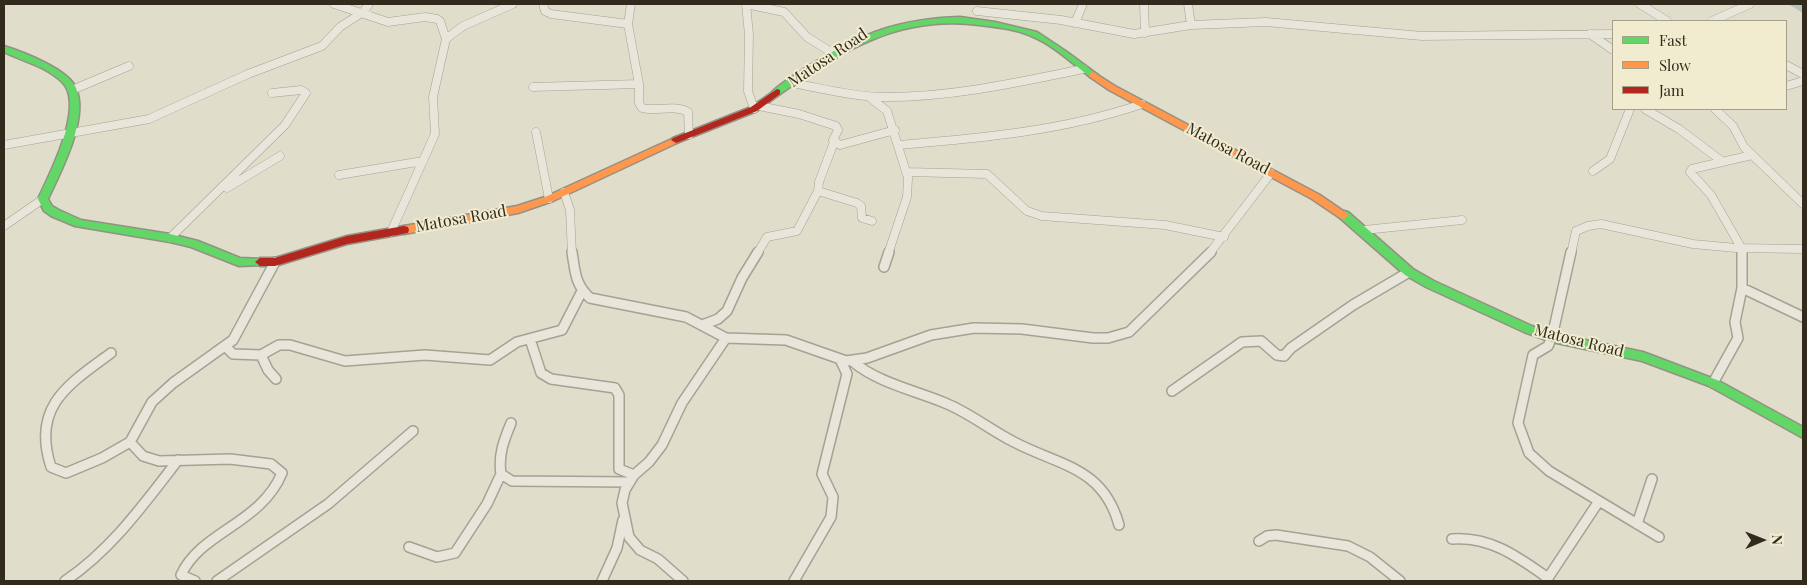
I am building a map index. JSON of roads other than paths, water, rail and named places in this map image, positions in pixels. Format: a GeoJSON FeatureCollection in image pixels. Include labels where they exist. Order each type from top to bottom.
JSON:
{"type":"FeatureCollection","features":[{"type":"Feature","properties":{"kind":"street"},"geometry":{"type":"LineString","coordinates":[[334,4],[363,12],[388,22],[425,16],[437,18],[440,21],[446,39],[436,76],[433,97],[435,134],[391,232]]}},
{"type":"Feature","properties":{"kind":"street"},"geometry":{"type":"LineString","coordinates":[[4,146],[96,127],[134,123],[167,112],[248,74],[322,46],[340,27],[363,12],[369,4]]}},
{"type":"Feature","properties":{"kind":"street"},"geometry":{"type":"LineString","coordinates":[[446,39],[463,26],[514,4]]}},
{"type":"Feature","properties":{"kind":"street"},"geometry":{"type":"LineString","coordinates":[[543,4],[545,11],[551,14],[628,24]]}},
{"type":"Feature","properties":{"kind":"street"},"geometry":{"type":"LineString","coordinates":[[631,4],[628,24],[639,84],[639,102],[642,108],[649,110],[684,109],[688,112],[689,135]]}},
{"type":"Feature","properties":{"kind":"street"},"geometry":{"type":"LineString","coordinates":[[702,325],[718,319],[727,311],[742,278],[767,237],[798,231],[818,191],[818,182],[838,130],[836,126],[798,114],[756,108],[748,91],[749,35],[746,4],[768,6],[784,12],[807,37],[832,52]]}},
{"type":"Feature","properties":{"kind":"street"},"geometry":{"type":"LineString","coordinates":[[1003,12],[1008,4]]}},
{"type":"Feature","properties":{"kind":"street"},"geometry":{"type":"LineString","coordinates":[[1075,23],[1083,4]]}},
{"type":"Feature","properties":{"kind":"street"},"geometry":{"type":"LineString","coordinates":[[1144,4],[1145,33]]}},
{"type":"Feature","properties":{"kind":"street"},"geometry":{"type":"LineString","coordinates":[[1188,4],[1192,25]]}},
{"type":"Feature","properties":{"kind":"street"},"geometry":{"type":"LineString","coordinates":[[1640,4],[1665,20]]}},
{"type":"Feature","properties":{"kind":"street"},"geometry":{"type":"LineString","coordinates":[[1714,20],[1750,4]]}},
{"type":"Feature","properties":{"kind":"street","name":"Matosa Road"},"geometry":{"type":"LineString","coordinates":[[959,8],[977,11],[1011,22],[1034,34],[1083,69],[1142,104],[1316,197],[1364,230],[1409,272],[1430,284],[1498,317],[1552,337],[1643,357],[1713,383],[1803,433]]}},
{"type":"Feature","properties":{"kind":"street"},"geometry":{"type":"LineString","coordinates":[[977,11],[1003,12],[1075,23],[1123,33],[1145,33],[1192,25],[1266,22],[1374,32],[1465,37],[1612,34]]}},
{"type":"Feature","properties":{"kind":"street","name":"Matosa Road"},"geometry":{"type":"LineString","coordinates":[[43,199],[48,208],[55,213],[79,223],[95,224],[170,238],[194,244],[239,262],[257,264],[275,262],[347,240],[518,209],[549,199],[635,157],[756,108],[851,38],[885,21],[908,13]]}},
{"type":"Feature","properties":{"kind":"street"},"geometry":{"type":"LineString","coordinates":[[1590,34],[1612,49]]}},
{"type":"Feature","properties":{"kind":"street"},"geometry":{"type":"LineString","coordinates":[[4,49],[46,66],[60,75],[72,90],[73,114],[64,150],[43,199],[4,226]]}},
{"type":"Feature","properties":{"kind":"street"},"geometry":{"type":"LineString","coordinates":[[72,90],[129,66]]}},
{"type":"Feature","properties":{"kind":"street"},"geometry":{"type":"LineString","coordinates":[[1787,66],[1803,74]]}},
{"type":"Feature","properties":{"kind":"street"},"geometry":{"type":"LineString","coordinates":[[792,83],[868,96],[954,93],[1083,69]]}},
{"type":"Feature","properties":{"kind":"street"},"geometry":{"type":"LineString","coordinates":[[1787,86],[1803,81]]}},
{"type":"Feature","properties":{"kind":"street"},"geometry":{"type":"LineString","coordinates":[[533,87],[588,87],[639,84]]}},
{"type":"Feature","properties":{"kind":"street"},"geometry":{"type":"LineString","coordinates":[[170,238],[220,191],[285,125],[306,93],[301,90],[272,93]]}},
{"type":"Feature","properties":{"kind":"street"},"geometry":{"type":"LineString","coordinates":[[868,96],[887,111],[906,172],[907,197],[884,268]]}},
{"type":"Feature","properties":{"kind":"street"},"geometry":{"type":"LineString","coordinates":[[899,145],[1019,133],[1093,120],[1142,104]]}},
{"type":"Feature","properties":{"kind":"street"},"geometry":{"type":"LineString","coordinates":[[1593,171],[1606,164],[1612,157],[1618,134],[1630,110]]}},
{"type":"Feature","properties":{"kind":"street"},"geometry":{"type":"LineString","coordinates":[[1647,110],[1679,129],[1724,162]]}},
{"type":"Feature","properties":{"kind":"street"},"geometry":{"type":"LineString","coordinates":[[1716,110],[1733,126],[1744,147],[1803,204]]}},
{"type":"Feature","properties":{"kind":"street"},"geometry":{"type":"LineString","coordinates":[[834,142],[851,145],[860,138],[894,130]]}},
{"type":"Feature","properties":{"kind":"street"},"geometry":{"type":"LineString","coordinates":[[536,132],[549,199]]}},
{"type":"Feature","properties":{"kind":"street"},"geometry":{"type":"LineString","coordinates":[[1713,383],[1738,338],[1735,322],[1742,288],[1744,266],[1742,250],[1711,195],[1690,172],[1692,169],[1752,155]]}},
{"type":"Feature","properties":{"kind":"street"},"geometry":{"type":"LineString","coordinates":[[220,191],[280,156]]}},
{"type":"Feature","properties":{"kind":"street"},"geometry":{"type":"LineString","coordinates":[[339,175],[423,161]]}},
{"type":"Feature","properties":{"kind":"street"},"geometry":{"type":"LineString","coordinates":[[906,172],[987,174],[1027,210],[1042,216],[1165,225],[1224,237]]}},
{"type":"Feature","properties":{"kind":"street"},"geometry":{"type":"LineString","coordinates":[[564,192],[570,210],[571,243],[576,280],[582,291],[590,298],[602,302],[686,317],[714,334],[726,338],[786,340],[805,344],[840,359],[852,360],[867,358],[931,334],[974,328],[1022,329],[1093,338],[1119,336],[1129,332],[1144,320],[1198,267],[1224,237],[1271,173]]}},
{"type":"Feature","properties":{"kind":"street"},"geometry":{"type":"LineString","coordinates":[[818,191],[857,203],[861,206],[862,218],[872,221]]}},
{"type":"Feature","properties":{"kind":"street"},"geometry":{"type":"LineString","coordinates":[[1364,230],[1462,220]]}},
{"type":"Feature","properties":{"kind":"street"},"geometry":{"type":"LineString","coordinates":[[1659,537],[1537,462],[1529,453],[1521,437],[1518,423],[1534,355],[1548,346],[1552,337],[1576,231],[1582,227],[1606,225],[1668,241],[1699,246],[1742,250],[1803,249]]}},
{"type":"Feature","properties":{"kind":"street"},"geometry":{"type":"LineString","coordinates":[[111,353],[60,391],[48,412],[45,450],[51,467],[66,473],[102,458],[130,442],[152,402],[173,383],[226,348],[240,331],[275,262]]}},
{"type":"Feature","properties":{"kind":"street"},"geometry":{"type":"LineString","coordinates":[[1172,391],[1242,342],[1261,341],[1277,355],[1284,356],[1291,348],[1353,305],[1409,272]]}},
{"type":"Feature","properties":{"kind":"street"},"geometry":{"type":"LineString","coordinates":[[1742,288],[1803,317]]}},
{"type":"Feature","properties":{"kind":"street"},"geometry":{"type":"LineString","coordinates":[[226,348],[233,354],[261,355],[280,345],[290,345],[345,361],[425,355],[450,355],[490,360],[517,342],[562,330],[567,324],[582,291]]}},
{"type":"Feature","properties":{"kind":"street"},"geometry":{"type":"LineString","coordinates":[[683,581],[658,559],[640,550],[629,537],[622,504],[625,490],[632,479],[662,445],[682,403],[726,338]]}},
{"type":"Feature","properties":{"kind":"street"},"geometry":{"type":"LineString","coordinates":[[530,339],[542,373],[551,379],[616,388],[619,395],[619,469],[632,479]]}},
{"type":"Feature","properties":{"kind":"street"},"geometry":{"type":"LineString","coordinates":[[261,355],[268,370],[276,378]]}},
{"type":"Feature","properties":{"kind":"street"},"geometry":{"type":"LineString","coordinates":[[794,581],[808,560],[831,517],[833,508],[833,494],[822,474],[847,374],[840,359]]}},
{"type":"Feature","properties":{"kind":"street"},"geometry":{"type":"LineString","coordinates":[[852,360],[866,374],[945,403],[973,416],[1014,442],[1077,469],[1106,493],[1114,507],[1118,525]]}},
{"type":"Feature","properties":{"kind":"street"},"geometry":{"type":"LineString","coordinates":[[409,548],[434,559],[446,558],[455,553],[487,504],[501,474],[500,451],[512,423]]}},
{"type":"Feature","properties":{"kind":"street"},"geometry":{"type":"LineString","coordinates":[[217,581],[328,504],[364,472],[397,447],[413,431]]}},
{"type":"Feature","properties":{"kind":"street"},"geometry":{"type":"LineString","coordinates":[[130,442],[143,456],[159,461],[230,459],[271,464],[282,473],[280,480],[267,498],[242,521],[185,564],[181,575],[195,581]]}},
{"type":"Feature","properties":{"kind":"street"},"geometry":{"type":"LineString","coordinates":[[65,581],[92,561],[123,530],[178,460]]}},
{"type":"Feature","properties":{"kind":"street"},"geometry":{"type":"LineString","coordinates":[[501,474],[512,481],[632,479]]}},
{"type":"Feature","properties":{"kind":"street"},"geometry":{"type":"LineString","coordinates":[[1637,524],[1652,479]]}},
{"type":"Feature","properties":{"kind":"street"},"geometry":{"type":"LineString","coordinates":[[1452,539],[1475,538],[1493,544],[1520,558],[1547,579],[1599,501]]}},
{"type":"Feature","properties":{"kind":"street"},"geometry":{"type":"LineString","coordinates":[[602,581],[617,548],[624,520]]}},
{"type":"Feature","properties":{"kind":"street"},"geometry":{"type":"LineString","coordinates":[[1259,541],[1267,536],[1276,535],[1348,546],[1370,557],[1400,581]]}},
{"type":"Feature","properties":{"kind":"waterway"},"geometry":{"type":"LineString","coordinates":[[1794,4],[1803,9]]}}]}
